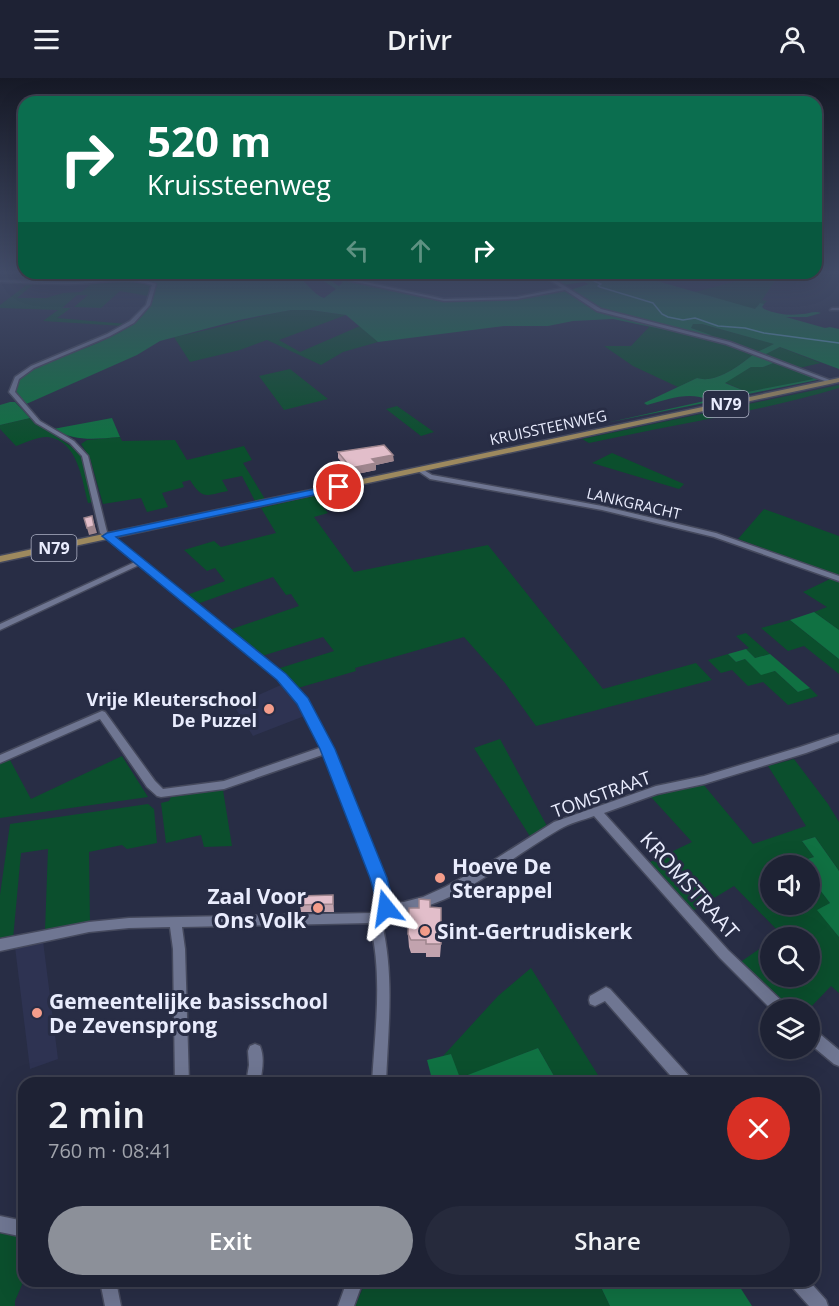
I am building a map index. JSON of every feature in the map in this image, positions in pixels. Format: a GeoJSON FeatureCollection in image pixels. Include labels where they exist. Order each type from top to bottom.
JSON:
{"type":"FeatureCollection","features":[{"type":"Feature","properties":{"kind":"main road","name":"KRUISSTEENWEG"},"geometry":{"type":"LineString","coordinates":[[0,559],[836,381]]}},
{"type":"Feature","properties":{"kind":"street"},"geometry":{"type":"LineString","coordinates":[[12,392],[14,382],[26,371],[120,329]]}},
{"type":"Feature","properties":{"kind":"street"},"geometry":{"type":"LineString","coordinates":[[674,329],[728,343],[836,381]]}},
{"type":"Feature","properties":{"kind":"street"},"geometry":{"type":"LineString","coordinates":[[0,945],[108,925],[163,921],[175,923],[375,918],[386,908],[378,878],[328,749],[303,701],[281,677],[104,533],[85,456],[72,442],[38,422],[12,392],[3,392]]}},
{"type":"Feature","properties":{"kind":"street","name":"LANKGRACHT"},"geometry":{"type":"LineString","coordinates":[[420,470],[430,477],[591,506],[716,535],[839,579]]}},
{"type":"Feature","properties":{"kind":"street"},"geometry":{"type":"LineString","coordinates":[[0,627],[140,562]]}},
{"type":"Feature","properties":{"kind":"street"},"geometry":{"type":"LineString","coordinates":[[0,759],[102,714],[151,784],[161,793],[224,785],[328,749]]}},
{"type":"Feature","properties":{"kind":"street","name":"TOMSTRAAT"},"geometry":{"type":"LineString","coordinates":[[386,908],[395,909],[446,892],[558,825],[656,790],[704,780],[839,737]]}},
{"type":"Feature","properties":{"kind":"street","name":"KROMSTRAAT"},"geometry":{"type":"LineString","coordinates":[[596,811],[724,954],[771,999]]}},
{"type":"Feature","properties":{"kind":"street"},"geometry":{"type":"LineString","coordinates":[[375,918],[381,937],[383,959],[379,1077]]}},
{"type":"Feature","properties":{"kind":"street"},"geometry":{"type":"LineString","coordinates":[[175,923],[179,949],[182,1077]]}},
{"type":"Feature","properties":{"kind":"street"},"geometry":{"type":"LineString","coordinates":[[595,1000],[606,993],[681,1077]]}},
{"type":"Feature","properties":{"kind":"street"},"geometry":{"type":"LineString","coordinates":[[820,1043],[839,1059]]}},
{"type":"Feature","properties":{"kind":"street"},"geometry":{"type":"LineString","coordinates":[[254,1077],[255,1051]]}},
{"type":"Feature","properties":{"kind":"street"},"geometry":{"type":"LineString","coordinates":[[0,1224],[18,1227]]}},
{"type":"Feature","properties":{"kind":"street"},"geometry":{"type":"LineString","coordinates":[[109,1287],[113,1306]]}},
{"type":"Feature","properties":{"kind":"street"},"geometry":{"type":"LineString","coordinates":[[346,1306],[353,1287]]}},
{"type":"Feature","properties":{"kind":"street"},"geometry":{"type":"LineString","coordinates":[[803,1287],[820,1306]]}},
{"type":"Feature","properties":{"kind":"shaded area","name":"Vrije Kleuterschool De Puzzel"},"geometry":{"type":"Polygon","coordinates":[[[283,684],[307,715],[253,736],[234,706],[283,684]]]}},
{"type":"Feature","properties":{"kind":"shaded area","name":"Gemeentelijke basisschool De Zevensprong"},"geometry":{"type":"Polygon","coordinates":[[[43,941],[58,1059],[30,1069],[15,947],[43,941]]]}},
{"type":"Feature","properties":{"kind":"green space"},"geometry":{"type":"Polygon","coordinates":[[[125,329],[204,329],[160,341],[137,355],[24,405],[14,389],[19,377],[41,365],[125,329]]]}},
{"type":"Feature","properties":{"kind":"green space"},"geometry":{"type":"Polygon","coordinates":[[[308,329],[279,340],[300,352],[352,329],[364,329],[378,342],[343,352],[321,365],[267,340],[240,350],[190,362],[174,337],[203,331],[308,329]]]}},
{"type":"Feature","properties":{"kind":"green space"},"geometry":{"type":"Polygon","coordinates":[[[363,329],[478,329],[378,342],[363,329]]]}},
{"type":"Feature","properties":{"kind":"green space"},"geometry":{"type":"Polygon","coordinates":[[[647,329],[665,329],[709,339],[754,354],[720,376],[697,378],[678,387],[633,366],[604,346],[631,346],[647,329]]]}},
{"type":"Feature","properties":{"kind":"green space"},"geometry":{"type":"Polygon","coordinates":[[[662,329],[671,329],[709,339],[662,329]]]}},
{"type":"Feature","properties":{"kind":"green space"},"geometry":{"type":"Polygon","coordinates":[[[681,329],[695,329],[711,335],[681,329]]]}},
{"type":"Feature","properties":{"kind":"green space"},"geometry":{"type":"Polygon","coordinates":[[[695,329],[721,329],[775,344],[757,352],[708,336],[710,335],[695,329]]]}},
{"type":"Feature","properties":{"kind":"green space"},"geometry":{"type":"Polygon","coordinates":[[[721,329],[839,329],[839,369],[780,347],[764,355],[757,352],[774,344],[721,329]]]}},
{"type":"Feature","properties":{"kind":"green space"},"geometry":{"type":"Polygon","coordinates":[[[780,347],[821,363],[799,368],[764,355],[780,347]]]}},
{"type":"Feature","properties":{"kind":"green space"},"geometry":{"type":"Polygon","coordinates":[[[754,354],[776,362],[763,367],[751,367],[725,383],[747,392],[814,379],[792,370],[794,368],[822,379],[606,423],[709,400],[687,396],[647,405],[644,403],[697,378],[720,376],[754,354]]]}},
{"type":"Feature","properties":{"kind":"green space"},"geometry":{"type":"Polygon","coordinates":[[[776,362],[815,379],[747,392],[724,382],[751,367],[763,367],[776,362]]]}},
{"type":"Feature","properties":{"kind":"green space"},"geometry":{"type":"Polygon","coordinates":[[[290,369],[328,399],[284,410],[259,376],[290,369]]]}},
{"type":"Feature","properties":{"kind":"green space"},"geometry":{"type":"Polygon","coordinates":[[[839,385],[839,388],[808,397],[746,411],[589,443],[582,439],[839,385]]]}},
{"type":"Feature","properties":{"kind":"green space"},"geometry":{"type":"Polygon","coordinates":[[[15,402],[30,418],[0,425],[0,405],[15,402]]]}},
{"type":"Feature","properties":{"kind":"green space"},"geometry":{"type":"Polygon","coordinates":[[[397,406],[434,432],[421,436],[386,409],[397,406]]]}},
{"type":"Feature","properties":{"kind":"green space"},"geometry":{"type":"Polygon","coordinates":[[[30,418],[79,452],[84,460],[93,502],[88,503],[81,473],[66,446],[58,440],[44,437],[16,446],[0,429],[0,425],[30,418]]]}},
{"type":"Feature","properties":{"kind":"green space"},"geometry":{"type":"Polygon","coordinates":[[[112,418],[120,437],[78,438],[53,429],[112,418]]]}},
{"type":"Feature","properties":{"kind":"green space"},"geometry":{"type":"Polygon","coordinates":[[[120,437],[122,441],[175,440],[187,460],[244,446],[252,460],[243,463],[265,499],[255,501],[242,476],[222,480],[228,491],[210,495],[198,491],[190,480],[182,482],[184,487],[162,493],[168,507],[147,512],[141,498],[103,504],[90,458],[81,444],[87,440],[120,437]]]}},
{"type":"Feature","properties":{"kind":"green space"},"geometry":{"type":"Polygon","coordinates":[[[612,453],[684,484],[679,489],[592,463],[612,453]]]}},
{"type":"Feature","properties":{"kind":"green space"},"geometry":{"type":"Polygon","coordinates":[[[314,496],[328,513],[314,517],[354,572],[488,545],[603,689],[696,663],[712,680],[536,726],[505,683],[464,637],[355,668],[356,671],[298,688],[277,669],[334,651],[323,637],[262,656],[229,630],[299,606],[291,594],[286,595],[273,577],[197,604],[187,595],[225,581],[215,568],[207,571],[184,550],[214,541],[221,547],[276,533],[261,508],[314,496]]]}},
{"type":"Feature","properties":{"kind":"green space"},"geometry":{"type":"Polygon","coordinates":[[[764,509],[839,536],[839,576],[738,539],[764,509]]]}},
{"type":"Feature","properties":{"kind":"green space"},"geometry":{"type":"Polygon","coordinates":[[[830,579],[839,582],[839,630],[814,612],[827,607],[803,592],[830,579]]]}},
{"type":"Feature","properties":{"kind":"green space"},"geometry":{"type":"Polygon","coordinates":[[[814,612],[839,630],[839,659],[790,620],[814,612]]]}},
{"type":"Feature","properties":{"kind":"green space"},"geometry":{"type":"Polygon","coordinates":[[[790,620],[839,659],[839,674],[804,646],[788,651],[761,628],[790,620]]]}},
{"type":"Feature","properties":{"kind":"green space"},"geometry":{"type":"Polygon","coordinates":[[[746,633],[770,654],[755,658],[746,649],[749,648],[736,636],[746,633]]]}},
{"type":"Feature","properties":{"kind":"green space"},"geometry":{"type":"Polygon","coordinates":[[[746,649],[755,658],[770,654],[810,688],[798,692],[775,671],[761,675],[745,659],[736,662],[728,654],[746,649]]]}},
{"type":"Feature","properties":{"kind":"green space"},"geometry":{"type":"Polygon","coordinates":[[[728,654],[736,662],[745,659],[761,674],[775,671],[798,692],[810,688],[818,696],[788,705],[763,682],[748,686],[732,670],[721,673],[708,660],[728,654]]]}},
{"type":"Feature","properties":{"kind":"green space"},"geometry":{"type":"Polygon","coordinates":[[[500,739],[548,828],[531,838],[474,748],[500,739]]]}},
{"type":"Feature","properties":{"kind":"green space"},"geometry":{"type":"Polygon","coordinates":[[[122,756],[148,797],[0,818],[0,764],[10,760],[31,799],[122,756]]]}},
{"type":"Feature","properties":{"kind":"green space"},"geometry":{"type":"Polygon","coordinates":[[[794,759],[828,804],[839,822],[839,871],[815,837],[802,841],[812,855],[760,855],[760,913],[734,886],[691,912],[646,864],[692,842],[651,797],[703,784],[753,844],[806,826],[768,766],[794,759]]]}},
{"type":"Feature","properties":{"kind":"green space"},"geometry":{"type":"Polygon","coordinates":[[[223,790],[232,846],[204,847],[201,835],[166,843],[161,803],[169,801],[171,797],[223,790]]]}},
{"type":"Feature","properties":{"kind":"green space"},"geometry":{"type":"Polygon","coordinates":[[[148,804],[154,809],[157,843],[127,849],[122,845],[89,852],[90,924],[45,931],[48,849],[21,853],[13,939],[0,941],[0,895],[10,824],[148,804]]]}},
{"type":"Feature","properties":{"kind":"green space"},"geometry":{"type":"Polygon","coordinates":[[[815,837],[839,871],[839,937],[820,914],[820,908],[830,903],[820,890],[820,855],[812,855],[802,841],[815,837]]]}},
{"type":"Feature","properties":{"kind":"green space"},"geometry":{"type":"Polygon","coordinates":[[[820,890],[830,903],[820,909],[820,890]]]}},
{"type":"Feature","properties":{"kind":"green space"},"geometry":{"type":"Polygon","coordinates":[[[820,913],[839,937],[839,993],[831,986],[819,999],[777,999],[765,987],[820,987],[820,927],[774,927],[762,915],[820,915],[820,913]]]}},
{"type":"Feature","properties":{"kind":"green space"},"geometry":{"type":"Polygon","coordinates":[[[760,949],[760,983],[739,963],[760,949]]]}},
{"type":"Feature","properties":{"kind":"green space"},"geometry":{"type":"Polygon","coordinates":[[[531,968],[599,1077],[555,1077],[538,1048],[464,1077],[458,1077],[451,1054],[443,1056],[498,996],[531,968]]]}},
{"type":"Feature","properties":{"kind":"green space"},"geometry":{"type":"Polygon","coordinates":[[[538,1048],[555,1077],[463,1077],[538,1048]]]}},
{"type":"Feature","properties":{"kind":"green space"},"geometry":{"type":"Polygon","coordinates":[[[451,1054],[460,1077],[431,1077],[427,1060],[451,1054]]]}},
{"type":"Feature","properties":{"kind":"green space"},"geometry":{"type":"Polygon","coordinates":[[[0,1233],[18,1236],[18,1287],[21,1287],[15,1306],[0,1306],[0,1233]]]}},
{"type":"Feature","properties":{"kind":"green space"},"geometry":{"type":"Polygon","coordinates":[[[363,1287],[601,1287],[610,1306],[355,1306],[363,1287]]]}},
{"type":"Feature","properties":{"kind":"green space"},"geometry":{"type":"Polygon","coordinates":[[[601,1287],[740,1287],[752,1306],[610,1306],[601,1287]]]}},
{"type":"Feature","properties":{"kind":"building"},"geometry":{"type":"Polygon","coordinates":[[[384,445],[393,455],[372,459],[376,463],[351,468],[338,452],[384,445]]]}},
{"type":"Feature","properties":{"kind":"building"},"geometry":{"type":"Polygon","coordinates":[[[92,516],[94,526],[87,528],[84,518],[92,516]]]}},
{"type":"Feature","properties":{"kind":"building"},"geometry":{"type":"Polygon","coordinates":[[[333,895],[333,904],[300,905],[300,896],[333,895]]]}},
{"type":"Feature","properties":{"kind":"building"},"geometry":{"type":"Polygon","coordinates":[[[419,899],[430,900],[430,907],[441,908],[441,944],[426,944],[426,940],[411,940],[408,934],[409,908],[419,908],[419,899]]]}},
{"type":"Feature","properties":{"kind":"waterway"},"geometry":{"type":"LineString","coordinates":[[750,329],[839,343]]}},
{"type":"Feature","properties":{"kind":"place","name":"Vrije Kleuterschool De Puzzel"},"geometry":{"type":"Point","coordinates":[269,709]}},
{"type":"Feature","properties":{"kind":"place","name":"Hoeve De Sterappel"},"geometry":{"type":"Point","coordinates":[440,878]}},
{"type":"Feature","properties":{"kind":"place","name":"Zaal Voor Ons Volk"},"geometry":{"type":"Point","coordinates":[318,908]}},
{"type":"Feature","properties":{"kind":"place","name":"Sint-Gertrudiskerk"},"geometry":{"type":"Point","coordinates":[425,931]}},
{"type":"Feature","properties":{"kind":"place","name":"Gemeentelijke basisschool De Zevensprong"},"geometry":{"type":"Point","coordinates":[37,1013]}},
{"type":"Feature","properties":{"kind":"route"},"geometry":{"type":"LineString","coordinates":[[339,487],[107,536],[281,677],[303,701],[328,749],[378,878],[386,908]]}}]}
